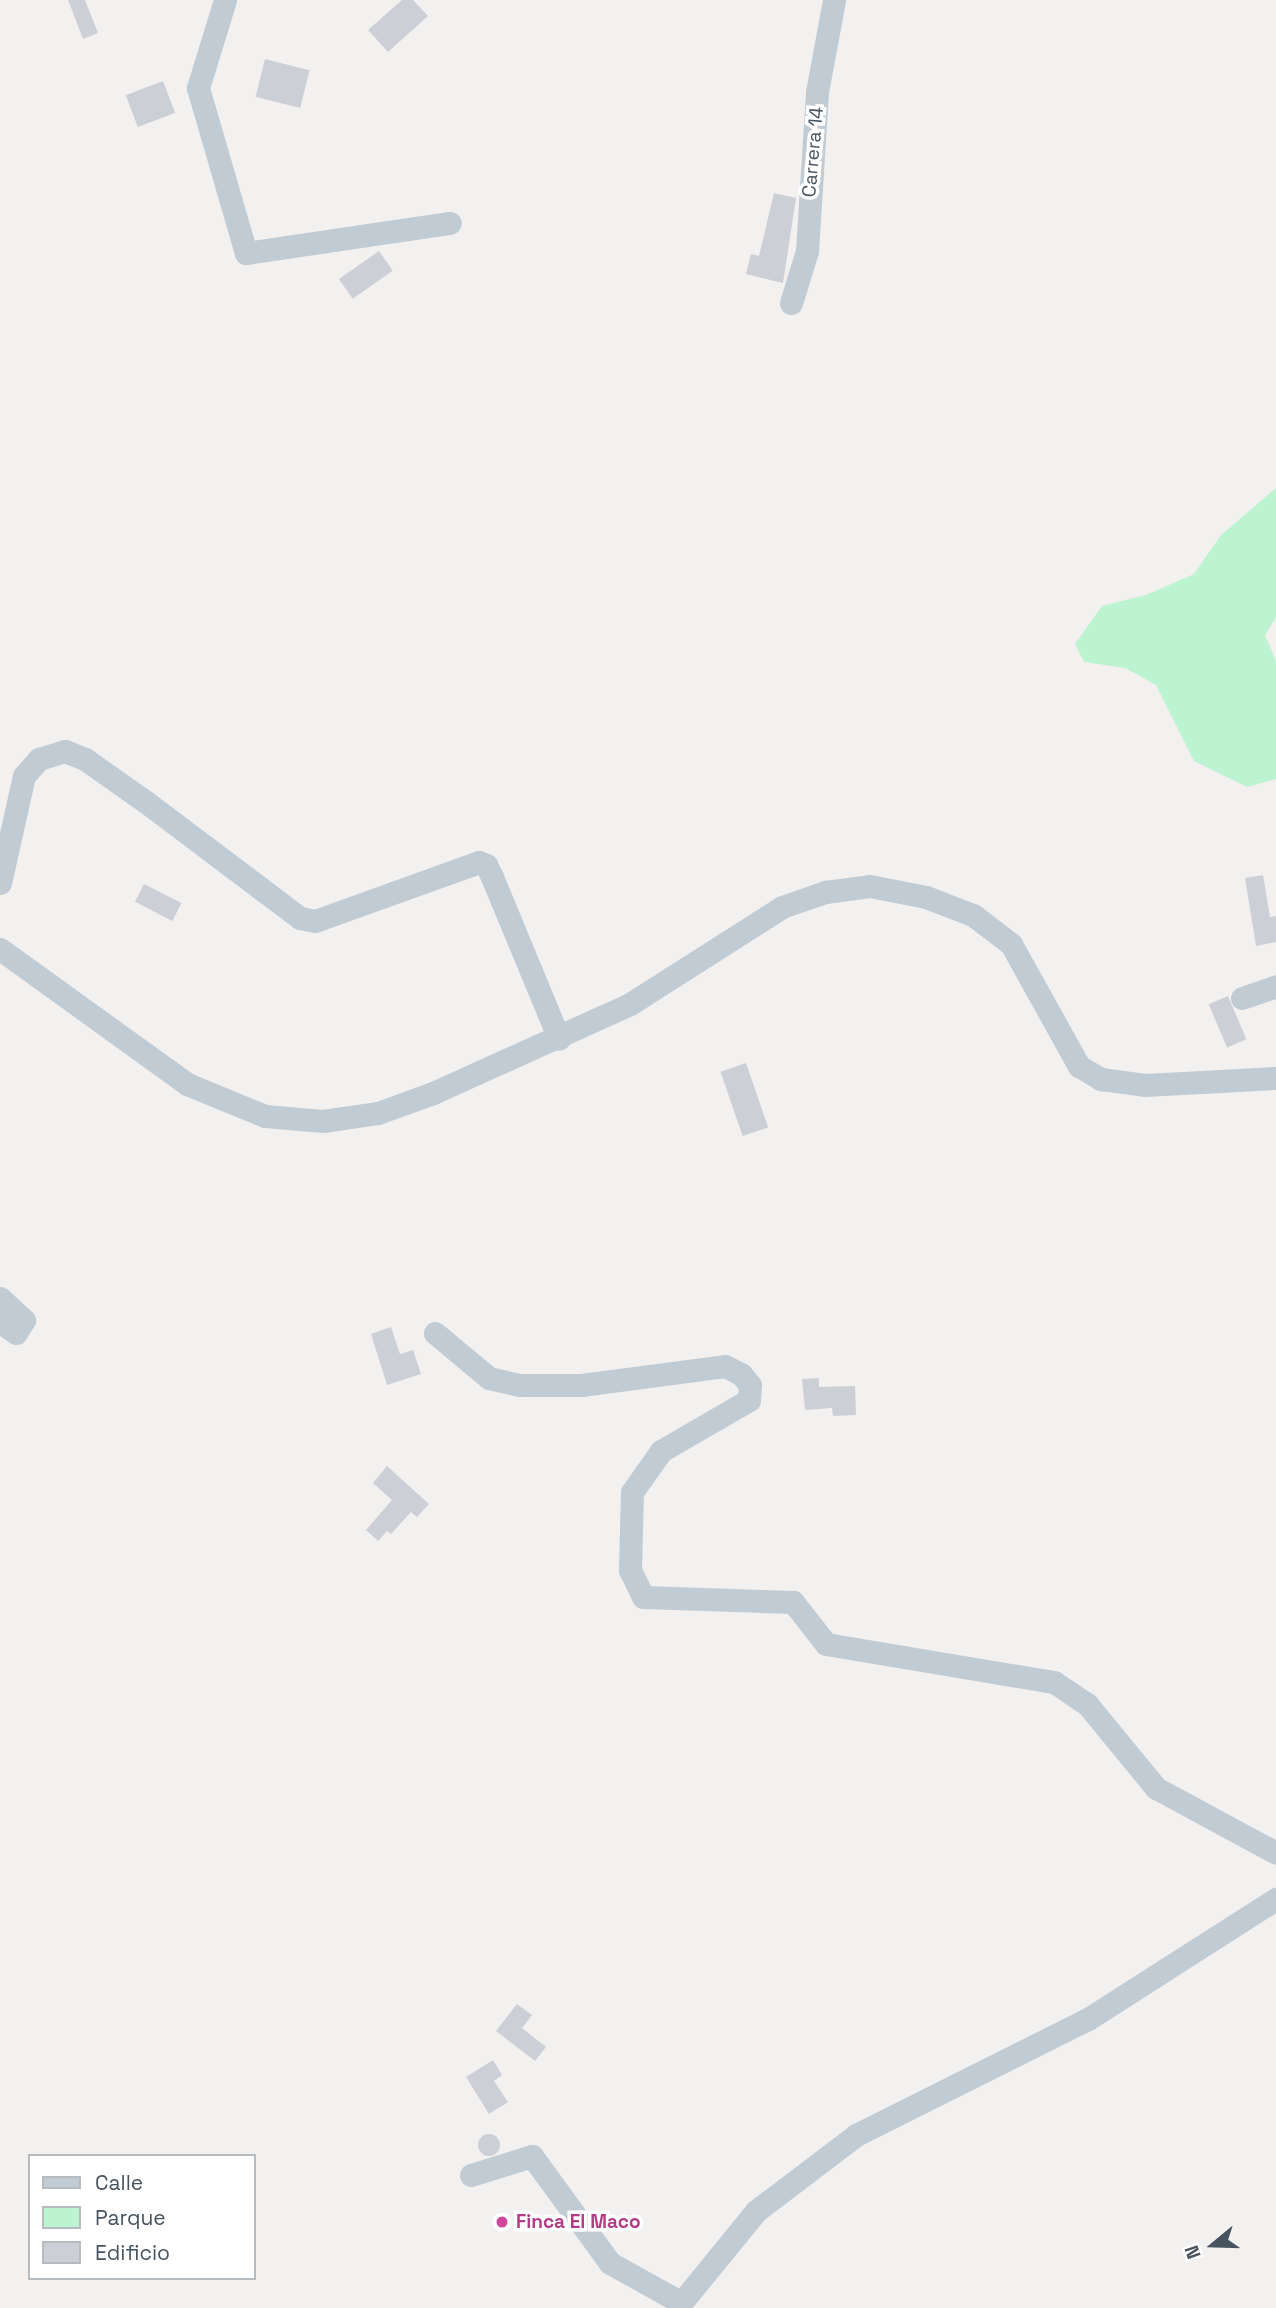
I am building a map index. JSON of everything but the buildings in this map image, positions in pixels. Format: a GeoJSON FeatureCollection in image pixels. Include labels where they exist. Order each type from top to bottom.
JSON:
{"type":"FeatureCollection","features":[{"type":"Feature","properties":{"kind":"street"},"geometry":{"type":"LineString","coordinates":[[226,0],[198,88],[246,253],[450,223]]}},
{"type":"Feature","properties":{"kind":"street","name":"Carrera 14"},"geometry":{"type":"LineString","coordinates":[[791,303],[807,251],[817,92],[834,0]]}},
{"type":"Feature","properties":{"kind":"street"},"geometry":{"type":"LineString","coordinates":[[0,883],[24,776],[39,759],[65,751],[85,759],[146,802],[300,918],[315,921],[479,862],[486,865],[492,877],[559,1039]]}},
{"type":"Feature","properties":{"kind":"street"},"geometry":{"type":"LineString","coordinates":[[0,948],[187,1084],[265,1116],[323,1121],[379,1113],[559,1039],[630,1004],[782,907],[825,892],[870,886],[926,897],[973,915],[1011,944],[1079,1066],[1101,1079],[1145,1085],[1276,1078]]}},
{"type":"Feature","properties":{"kind":"street"},"geometry":{"type":"LineString","coordinates":[[1242,998],[1276,986]]}},
{"type":"Feature","properties":{"kind":"street"},"geometry":{"type":"LineString","coordinates":[[0,1298],[24,1320],[16,1333],[0,1322]]}},
{"type":"Feature","properties":{"kind":"street"},"geometry":{"type":"LineString","coordinates":[[435,1333],[489,1378],[520,1385],[655,1378],[725,1366],[741,1374],[750,1385],[749,1400],[661,1451],[632,1492],[630,1570],[643,1597],[793,1602],[826,1644],[1054,1682],[1087,1704],[1156,1788],[1276,1853]]}},
{"type":"Feature","properties":{"kind":"street"},"geometry":{"type":"LineString","coordinates":[[471,2175],[532,2157],[610,2263],[680,2305],[756,2211],[856,2135],[1088,2019],[1276,1899]]}},
{"type":"Feature","properties":{"kind":"green space"},"geometry":{"type":"Polygon","coordinates":[[[1276,488],[1276,617],[1265,635],[1276,661],[1276,779],[1247,787],[1194,761],[1156,685],[1125,668],[1084,662],[1075,644],[1102,606],[1146,595],[1194,574],[1221,535],[1276,488]]]}},
{"type":"Feature","properties":{"kind":"place","name":"Finca El Maco"},"geometry":{"type":"Point","coordinates":[502,2222]}}]}
